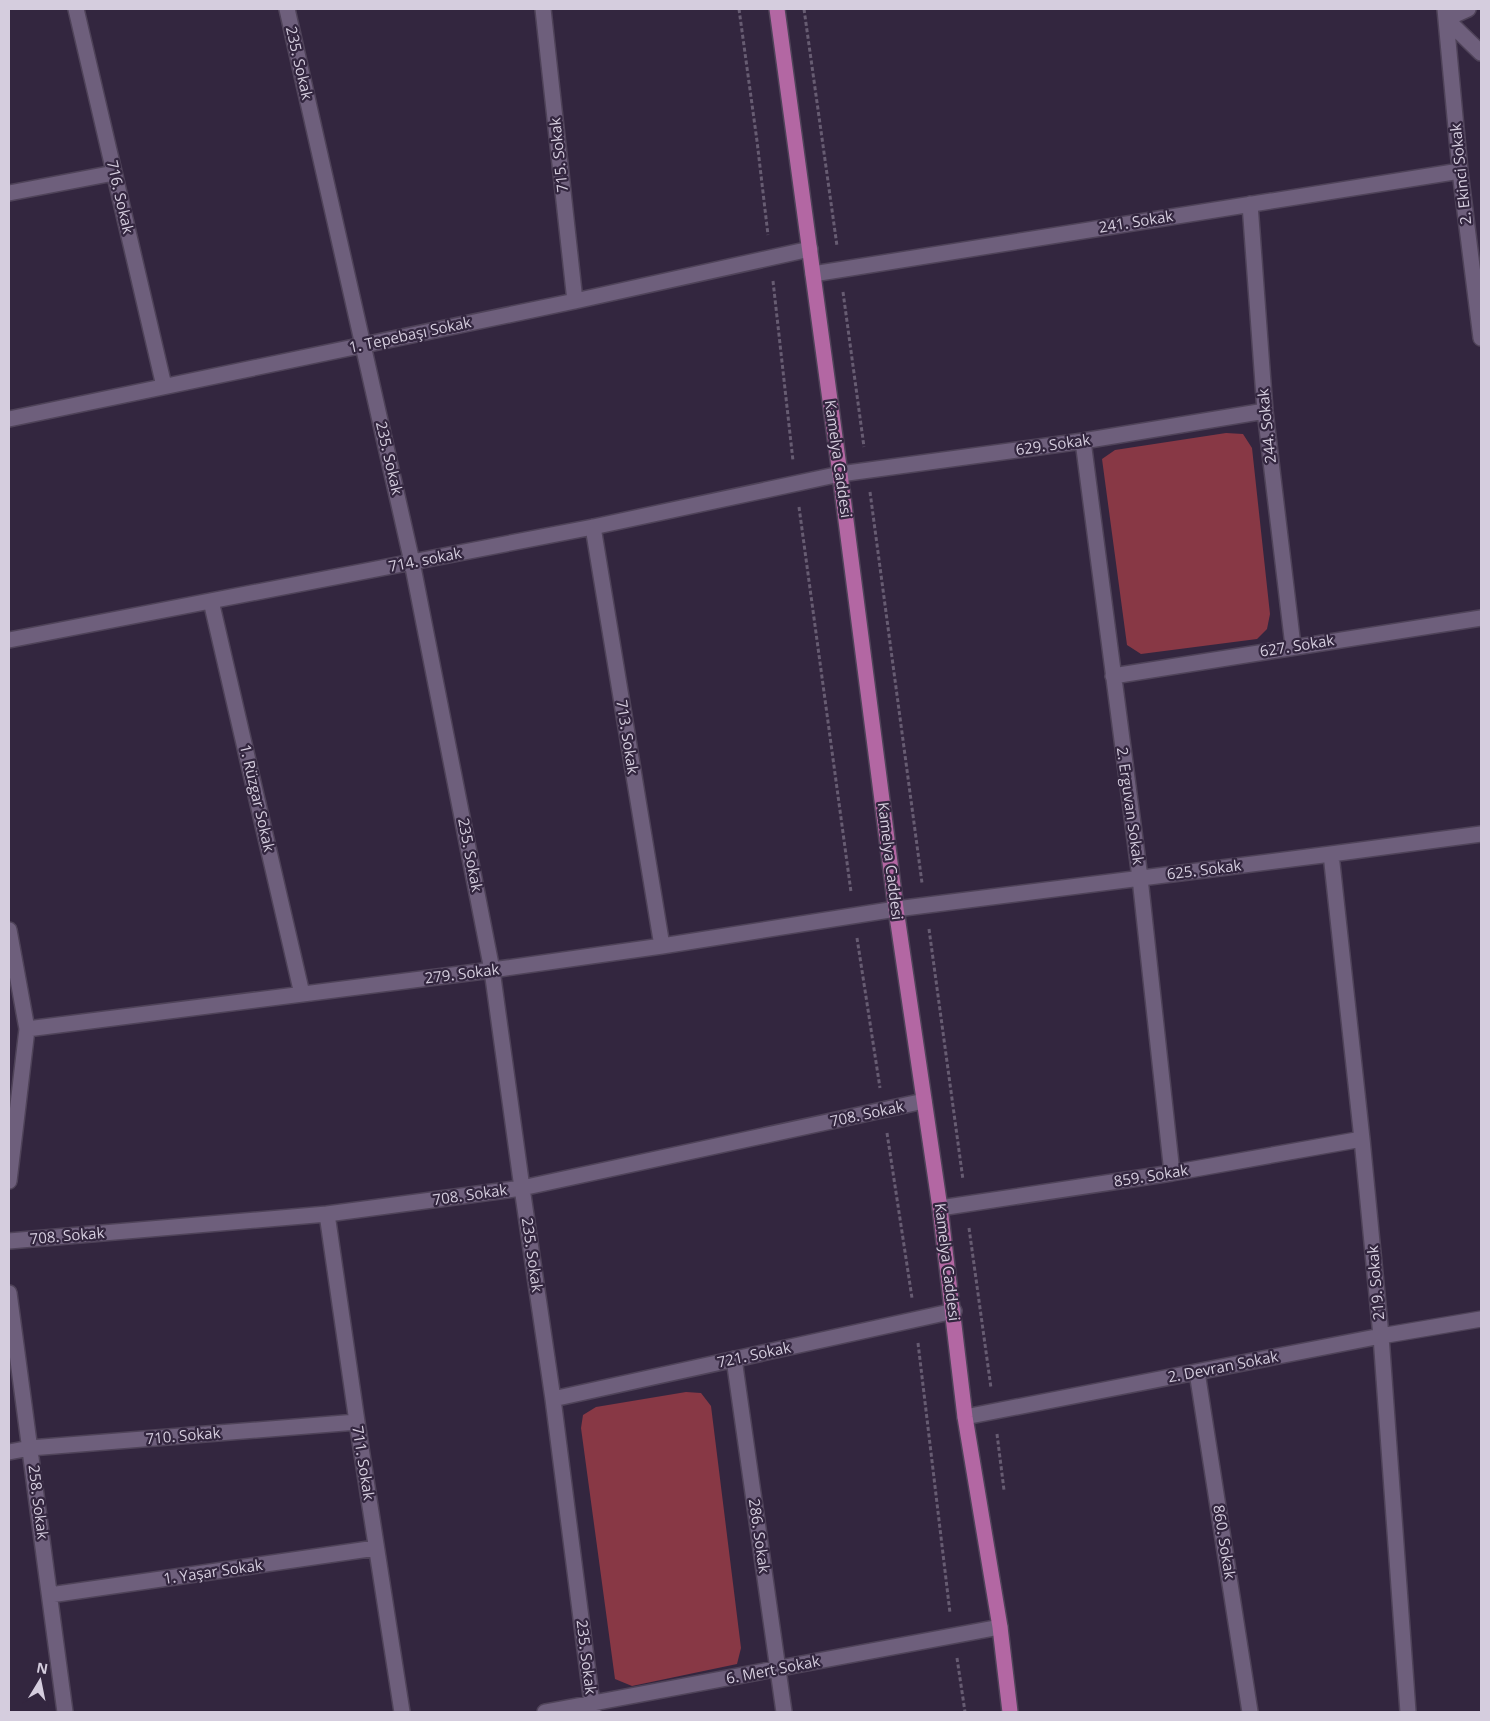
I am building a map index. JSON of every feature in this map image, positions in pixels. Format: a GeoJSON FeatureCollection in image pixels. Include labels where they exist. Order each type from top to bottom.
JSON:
{"type":"FeatureCollection","features":[{"type":"Feature","properties":{"kind":"main road","name":"Kamelya Caddesi"},"geometry":{"type":"LineString","coordinates":[[777,9],[840,474],[896,909],[954,1311],[965,1417],[1000,1626],[1010,1712]]}},
{"type":"Feature","properties":{"kind":"street","name":"716. Sokak"},"geometry":{"type":"LineString","coordinates":[[76,9],[164,386]]}},
{"type":"Feature","properties":{"kind":"street","name":"235. Sokak"},"geometry":{"type":"LineString","coordinates":[[286,9],[412,562],[492,970],[553,1399],[592,1708]]}},
{"type":"Feature","properties":{"kind":"street","name":"715. Sokak"},"geometry":{"type":"LineString","coordinates":[[543,9],[575,301]]}},
{"type":"Feature","properties":{"kind":"street"},"geometry":{"type":"LineString","coordinates":[[1468,9],[1446,14],[1481,53]]}},
{"type":"Feature","properties":{"kind":"street","name":"2. Ekinci Sokak"},"geometry":{"type":"LineString","coordinates":[[1446,14],[1460,171],[1478,292],[1481,338]]}},
{"type":"Feature","properties":{"kind":"street","name":"241. Sokak"},"geometry":{"type":"LineString","coordinates":[[813,274],[1460,171]]}},
{"type":"Feature","properties":{"kind":"street"},"geometry":{"type":"LineString","coordinates":[[9,193],[114,173]]}},
{"type":"Feature","properties":{"kind":"street","name":"244. Sokak"},"geometry":{"type":"LineString","coordinates":[[1250,204],[1265,411],[1293,646]]}},
{"type":"Feature","properties":{"kind":"street","name":"1. Tepebaşı Sokak"},"geometry":{"type":"LineString","coordinates":[[9,419],[575,301],[810,249]]}},
{"type":"Feature","properties":{"kind":"street","name":"629. Sokak"},"geometry":{"type":"LineString","coordinates":[[840,474],[1083,441],[1265,411]]}},
{"type":"Feature","properties":{"kind":"street","name":"2. Erguvan Sokak"},"geometry":{"type":"LineString","coordinates":[[1083,441],[1140,878],[1172,1173]]}},
{"type":"Feature","properties":{"kind":"street","name":"714. sokak"},"geometry":{"type":"LineString","coordinates":[[9,640],[593,527],[840,474]]}},
{"type":"Feature","properties":{"kind":"street","name":"713. Sokak"},"geometry":{"type":"LineString","coordinates":[[593,527],[662,946]]}},
{"type":"Feature","properties":{"kind":"street","name":"1. Rüzgar Sokak"},"geometry":{"type":"LineString","coordinates":[[211,601],[302,994]]}},
{"type":"Feature","properties":{"kind":"street","name":"627. Sokak"},"geometry":{"type":"LineString","coordinates":[[1113,676],[1293,646],[1481,618]]}},
{"type":"Feature","properties":{"kind":"street","name":"625. Sokak"},"geometry":{"type":"LineString","coordinates":[[896,909],[1481,834]]}},
{"type":"Feature","properties":{"kind":"street","name":"219. Sokak"},"geometry":{"type":"LineString","coordinates":[[1331,854],[1381,1336],[1408,1712]]}},
{"type":"Feature","properties":{"kind":"street","name":"279. Sokak"},"geometry":{"type":"LineString","coordinates":[[27,1029],[492,970],[662,946],[896,909]]}},
{"type":"Feature","properties":{"kind":"street"},"geometry":{"type":"LineString","coordinates":[[9,930],[27,1029],[9,1181]]}},
{"type":"Feature","properties":{"kind":"street","name":"708. Sokak"},"geometry":{"type":"LineString","coordinates":[[9,1241],[327,1214],[522,1188],[924,1101]]}},
{"type":"Feature","properties":{"kind":"street","name":"859. Sokak"},"geometry":{"type":"LineString","coordinates":[[940,1208],[1172,1173],[1362,1139]]}},
{"type":"Feature","properties":{"kind":"street","name":"711. Sokak"},"geometry":{"type":"LineString","coordinates":[[327,1214],[402,1712]]}},
{"type":"Feature","properties":{"kind":"street","name":"258. Sokak"},"geometry":{"type":"LineString","coordinates":[[9,1293],[65,1712]]}},
{"type":"Feature","properties":{"kind":"street","name":"721. Sokak"},"geometry":{"type":"LineString","coordinates":[[553,1399],[954,1311]]}},
{"type":"Feature","properties":{"kind":"street","name":"2. Devran Sokak"},"geometry":{"type":"LineString","coordinates":[[965,1417],[1481,1318]]}},
{"type":"Feature","properties":{"kind":"street","name":"286. Sokak"},"geometry":{"type":"LineString","coordinates":[[734,1360],[784,1712]]}},
{"type":"Feature","properties":{"kind":"street","name":"860. Sokak"},"geometry":{"type":"LineString","coordinates":[[1197,1372],[1250,1712]]}},
{"type":"Feature","properties":{"kind":"street","name":"710. Sokak"},"geometry":{"type":"LineString","coordinates":[[9,1452],[30,1448],[357,1422]]}},
{"type":"Feature","properties":{"kind":"street","name":"1. Yaşar Sokak"},"geometry":{"type":"LineString","coordinates":[[50,1595],[376,1548]]}},
{"type":"Feature","properties":{"kind":"street","name":"6. Mert Sokak"},"geometry":{"type":"LineString","coordinates":[[545,1712],[592,1708],[1000,1626]]}},
{"type":"Feature","properties":{"kind":"path"},"geometry":{"type":"LineString","coordinates":[[739,9],[757,141],[796,484],[854,916],[915,1320],[948,1598],[965,1712]]}},
{"type":"Feature","properties":{"kind":"path"},"geometry":{"type":"LineString","coordinates":[[804,9],[1005,1498]]}},
{"type":"Feature","properties":{"kind":"shaded area"},"geometry":{"type":"Polygon","coordinates":[[[1226,433],[1243,434],[1252,448],[1270,614],[1267,629],[1257,639],[1141,654],[1127,645],[1102,459],[1115,450],[1226,433]]]}},
{"type":"Feature","properties":{"kind":"shaded area"},"geometry":{"type":"Polygon","coordinates":[[[686,1392],[701,1393],[711,1406],[741,1648],[737,1664],[632,1686],[615,1679],[581,1428],[583,1415],[596,1407],[686,1392]]]}}]}
